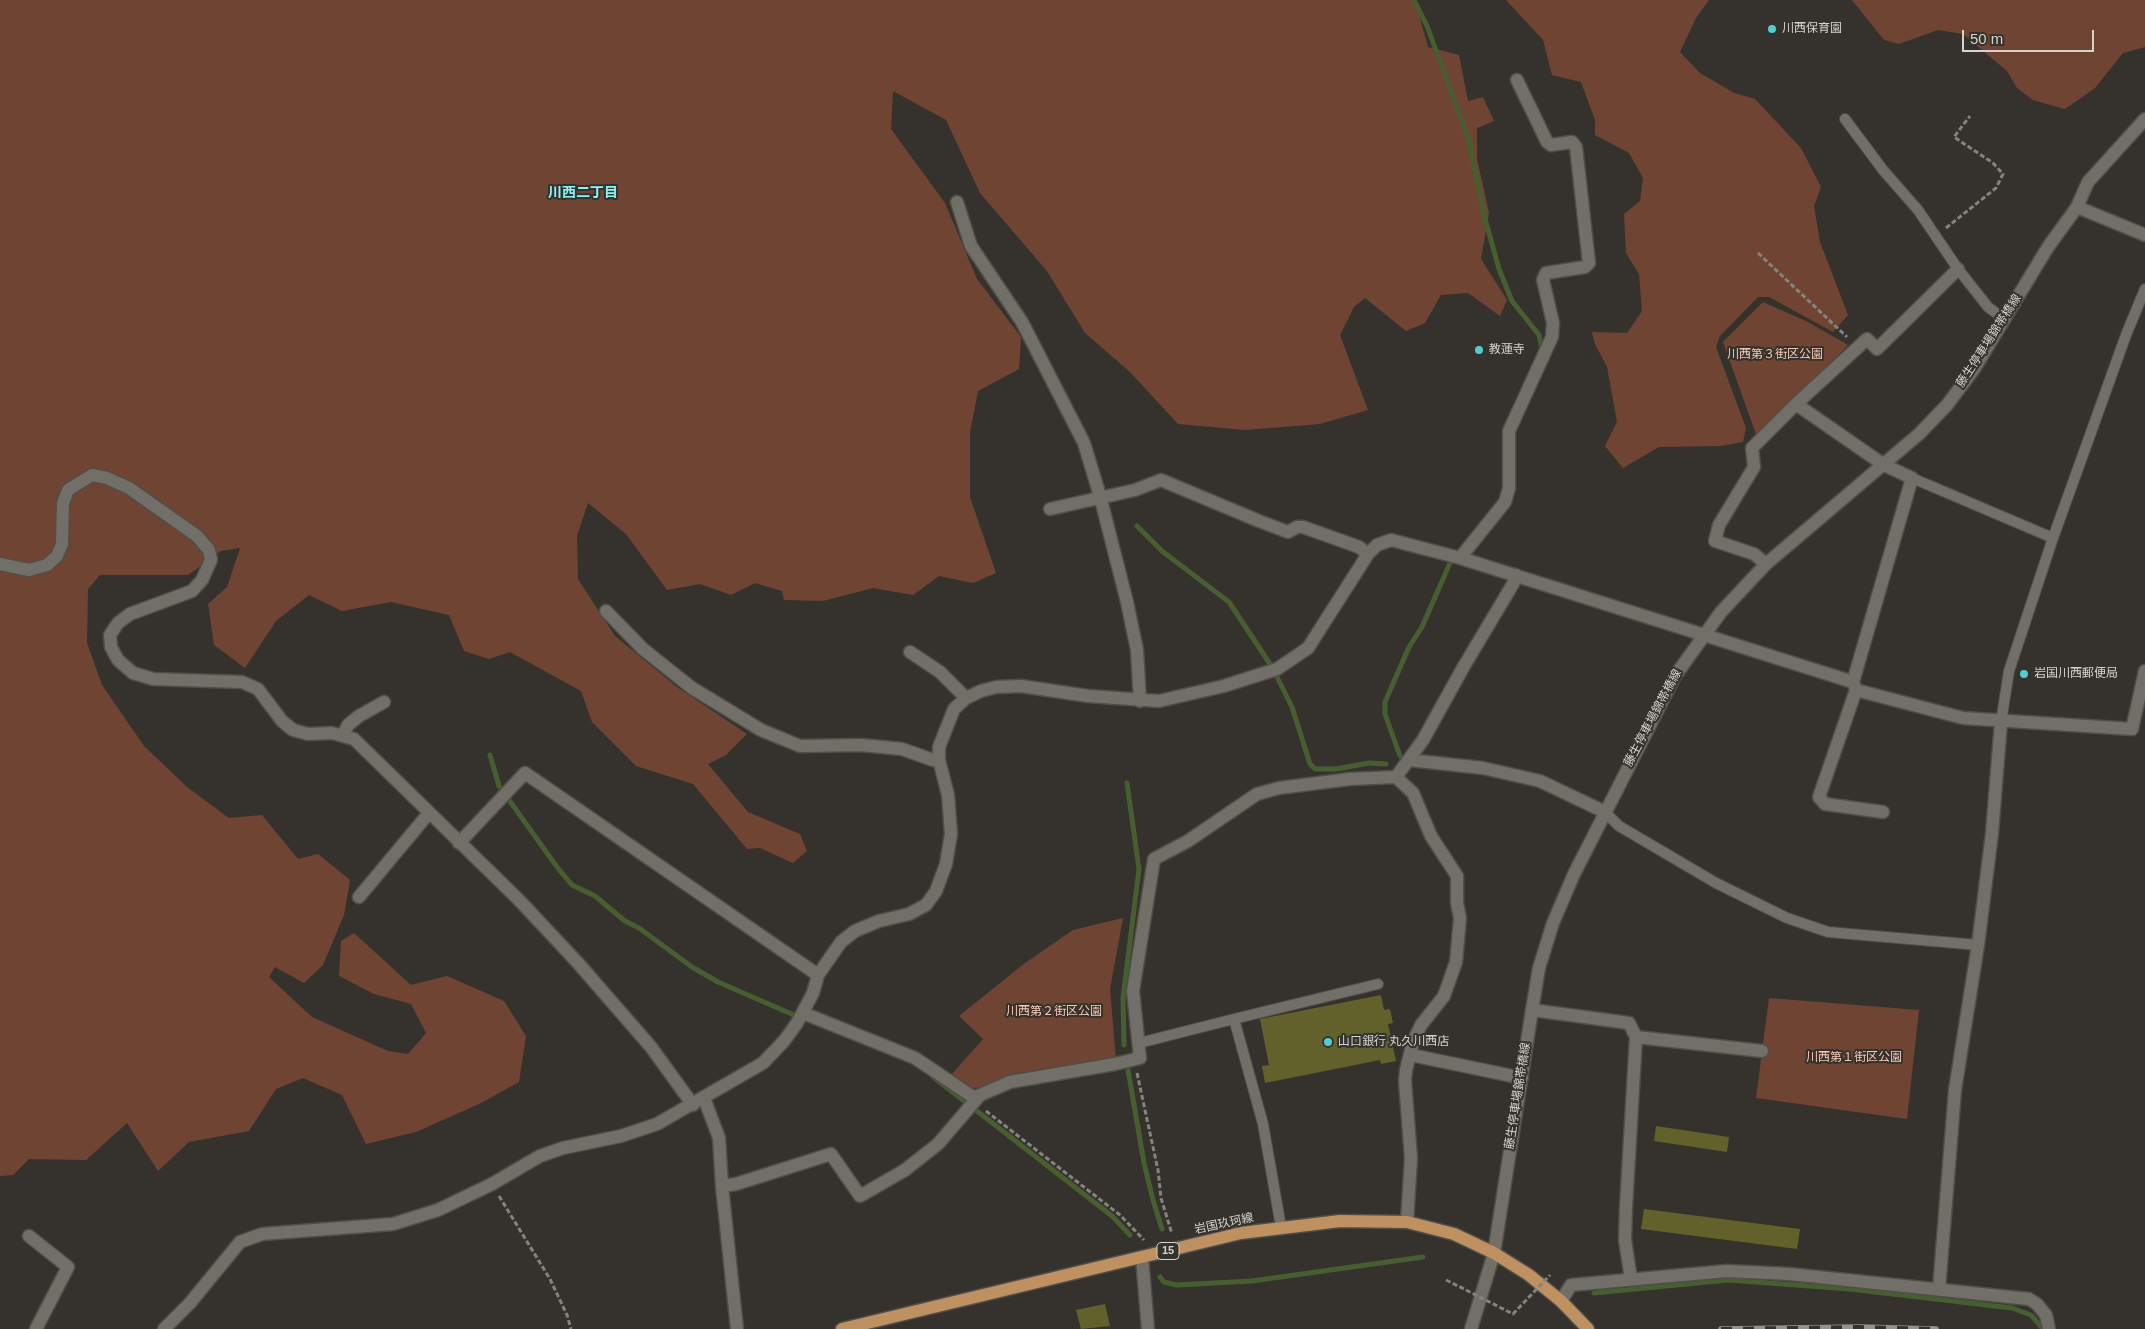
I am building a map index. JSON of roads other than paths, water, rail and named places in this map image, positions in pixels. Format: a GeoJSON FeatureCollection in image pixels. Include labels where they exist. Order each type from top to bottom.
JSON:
{"type":"FeatureCollection","features":[{"type":"Feature","properties":{"kind":"main road","name":"岩国玖珂線"},"geometry":{"type":"LineString","coordinates":[[842,1329],[1241,1233],[1340,1221],[1407,1222],[1454,1234],[1494,1254],[1529,1275],[1561,1301],[1588,1329]]}},
{"type":"Feature","properties":{"kind":"street"},"geometry":{"type":"LineString","coordinates":[[1460,558],[1505,502],[1509,488],[1509,431],[1552,336],[1553,323],[1542,280],[1546,273],[1585,267],[1589,263],[1576,147],[1572,142],[1551,145],[1547,142],[1517,80]]}},
{"type":"Feature","properties":{"kind":"street","name":"藤生停車場錦帯橋線"},"geometry":{"type":"LineString","coordinates":[[1471,1329],[1494,1254],[1532,1010],[1540,968],[1552,923],[1605,812],[1674,676],[1721,612],[1766,564],[1920,434],[1947,405],[1974,369],[2048,247],[2077,207],[2088,182],[2145,119]]}},
{"type":"Feature","properties":{"kind":"street"},"geometry":{"type":"LineString","coordinates":[[957,202],[970,246],[1022,322],[1112,494],[1137,650],[1140,701]]}},
{"type":"Feature","properties":{"kind":"street"},"geometry":{"type":"LineString","coordinates":[[2077,207],[2145,235]]}},
{"type":"Feature","properties":{"kind":"street"},"geometry":{"type":"LineString","coordinates":[[1766,564],[1754,554],[1715,541],[1719,525],[1754,467],[1752,448],[1796,404],[1867,339],[1877,349],[1958,269]]}},
{"type":"Feature","properties":{"kind":"street"},"geometry":{"type":"LineString","coordinates":[[1796,404],[1884,465],[1912,478],[1854,686],[1819,797],[1825,804],[1882,812]]}},
{"type":"Feature","properties":{"kind":"street"},"geometry":{"type":"LineString","coordinates":[[0,564],[29,570],[47,565],[57,556],[62,544],[64,503],[68,490],[79,481],[92,475],[107,478],[129,488],[197,536],[209,550],[212,560],[202,580],[192,590],[130,614],[118,623],[110,635],[111,647],[118,660],[133,673],[153,679],[242,682],[258,689],[282,721],[292,730],[308,734],[332,733],[354,739],[519,900],[578,963],[698,1101],[719,1138],[722,1186],[737,1329]]}},
{"type":"Feature","properties":{"kind":"street"},"geometry":{"type":"LineString","coordinates":[[1050,509],[1161,480],[1288,532],[1303,526],[1359,547],[1368,554]]}},
{"type":"Feature","properties":{"kind":"street"},"geometry":{"type":"LineString","coordinates":[[164,1329],[190,1303],[240,1242],[262,1234],[393,1224],[438,1210],[492,1184],[540,1156],[563,1148],[630,1133],[657,1124],[763,1063],[784,1041],[802,1014],[818,976],[841,942],[855,932],[879,921],[909,914],[926,905],[936,891],[946,864],[951,834],[948,795],[939,760],[939,747],[954,709],[966,698],[996,687],[1022,686],[1140,701],[1159,701],[1224,686],[1273,671],[1308,648],[1368,554],[1377,545],[1391,540],[1516,575],[1703,634],[1720,642],[1854,686],[1963,718],[2132,729],[2145,671]]}},
{"type":"Feature","properties":{"kind":"street"},"geometry":{"type":"LineString","coordinates":[[722,1186],[832,1154],[860,1196],[905,1170],[938,1144],[980,1095],[1010,1082],[1133,1061],[1140,1058],[1133,991],[1154,859],[1188,841],[1257,794],[1279,788],[1341,780],[1396,776],[1423,740],[1513,584],[1516,575]]}},
{"type":"Feature","properties":{"kind":"street"},"geometry":{"type":"LineString","coordinates":[[606,611],[643,649],[692,688],[761,730],[800,746],[861,745],[902,749],[933,760],[939,760]]}},
{"type":"Feature","properties":{"kind":"street"},"geometry":{"type":"LineString","coordinates":[[910,652],[940,672],[966,698]]}},
{"type":"Feature","properties":{"kind":"street"},"geometry":{"type":"LineString","coordinates":[[343,735],[348,725],[359,716],[384,702]]}},
{"type":"Feature","properties":{"kind":"street"},"geometry":{"type":"LineString","coordinates":[[1939,1289],[1954,1090],[1978,945],[1992,834],[2002,722]]}},
{"type":"Feature","properties":{"kind":"street"},"geometry":{"type":"LineString","coordinates":[[1409,760],[1483,768],[1540,781],[1605,812]]}},
{"type":"Feature","properties":{"kind":"street"},"geometry":{"type":"LineString","coordinates":[[459,843],[525,773],[818,976]]}},
{"type":"Feature","properties":{"kind":"street"},"geometry":{"type":"LineString","coordinates":[[1396,776],[1412,793],[1431,836],[1457,876],[1457,904],[1460,918],[1456,962],[1444,996],[1421,1025],[1413,1042],[1405,1081],[1411,1158],[1407,1222]]}},
{"type":"Feature","properties":{"kind":"street"},"geometry":{"type":"LineString","coordinates":[[359,897],[429,813]]}},
{"type":"Feature","properties":{"kind":"street"},"geometry":{"type":"LineString","coordinates":[[1532,1010],[1629,1023],[1636,1037],[1625,1240],[1631,1279]]}},
{"type":"Feature","properties":{"kind":"street"},"geometry":{"type":"LineString","coordinates":[[802,1014],[915,1058],[972,1104]]}},
{"type":"Feature","properties":{"kind":"street"},"geometry":{"type":"LineString","coordinates":[[1636,1037],[1762,1052]]}},
{"type":"Feature","properties":{"kind":"street"},"geometry":{"type":"LineString","coordinates":[[1411,1055],[1522,1078]]}},
{"type":"Feature","properties":{"kind":"street"},"geometry":{"type":"LineString","coordinates":[[29,1236],[68,1267],[36,1329]]}},
{"type":"Feature","properties":{"kind":"street"},"geometry":{"type":"LineString","coordinates":[[1142,1257],[1148,1329]]}},
{"type":"Feature","properties":{"kind":"street"},"geometry":{"type":"LineString","coordinates":[[1561,1301],[1571,1285],[1727,1271],[1939,1289],[2029,1300],[2037,1304],[2046,1315],[2049,1328]]}},
{"type":"Feature","properties":{"kind":"lane"},"geometry":{"type":"LineString","coordinates":[[1845,119],[1883,170],[1918,210],[1958,269],[1988,307],[2004,319]]}},
{"type":"Feature","properties":{"kind":"lane"},"geometry":{"type":"LineString","coordinates":[[2002,722],[2009,670],[2053,538],[2126,335],[2145,289]]}},
{"type":"Feature","properties":{"kind":"lane"},"geometry":{"type":"LineString","coordinates":[[1912,478],[2053,538]]}},
{"type":"Feature","properties":{"kind":"lane"},"geometry":{"type":"LineString","coordinates":[[1605,812],[1627,831],[1716,883],[1787,918],[1828,932],[1978,945]]}},
{"type":"Feature","properties":{"kind":"lane"},"geometry":{"type":"LineString","coordinates":[[1139,1043],[1378,984]]}},
{"type":"Feature","properties":{"kind":"lane"},"geometry":{"type":"LineString","coordinates":[[1234,1019],[1262,1116],[1281,1227]]}},
{"type":"Feature","properties":{"kind":"waterway"},"geometry":{"type":"LineString","coordinates":[[1414,0],[1427,26],[1468,137],[1484,215],[1499,269],[1512,301],[1539,335],[1542,350]]}},
{"type":"Feature","properties":{"kind":"waterway"},"geometry":{"type":"LineString","coordinates":[[1137,526],[1162,551],[1229,602],[1272,667],[1292,707],[1310,764],[1315,769],[1336,769],[1369,763],[1386,764]]}},
{"type":"Feature","properties":{"kind":"waterway"},"geometry":{"type":"LineString","coordinates":[[1400,756],[1385,714],[1385,702],[1409,647],[1422,627],[1450,563]]}},
{"type":"Feature","properties":{"kind":"waterway"},"geometry":{"type":"LineString","coordinates":[[490,755],[499,786],[572,885],[595,896],[625,921],[639,928],[692,967],[718,982],[794,1015]]}},
{"type":"Feature","properties":{"kind":"waterway"},"geometry":{"type":"LineString","coordinates":[[1124,1045],[1123,998],[1139,869],[1127,783]]}},
{"type":"Feature","properties":{"kind":"waterway"},"geometry":{"type":"LineString","coordinates":[[1128,1070],[1144,1163],[1162,1229]]}},
{"type":"Feature","properties":{"kind":"waterway"},"geometry":{"type":"LineString","coordinates":[[932,1076],[1112,1216],[1130,1235]]}},
{"type":"Feature","properties":{"kind":"waterway"},"geometry":{"type":"LineString","coordinates":[[1160,1277],[1164,1282],[1177,1285],[1252,1281],[1423,1257]]}},
{"type":"Feature","properties":{"kind":"waterway"},"geometry":{"type":"LineString","coordinates":[[1594,1293],[1728,1280],[1850,1289],[2012,1308],[2031,1315],[2043,1329]]}},
{"type":"Feature","properties":{"kind":"railway"},"geometry":{"type":"LineString","coordinates":[[1721,1329],[1859,1327],[1936,1329]]}},
{"type":"Feature","properties":{"kind":"place","name":"川西保育園"},"geometry":{"type":"Point","coordinates":[1772,29]}},
{"type":"Feature","properties":{"kind":"place","name":"教蓮寺"},"geometry":{"type":"Point","coordinates":[1479,350]}},
{"type":"Feature","properties":{"kind":"place","name":"岩国川西郵便局"},"geometry":{"type":"Point","coordinates":[2024,674]}},
{"type":"Feature","properties":{"kind":"place","name":"山口銀行 丸久川西店"},"geometry":{"type":"Point","coordinates":[1328,1042]}},
{"type":"Feature","properties":{"kind":"district","name":"川西二丁目"},"geometry":{"type":"Point","coordinates":[583,193]}},
{"type":"Feature","properties":{"kind":"park label","name":"川西第３街区公園"},"geometry":{"type":"Point","coordinates":[1775,355]}},
{"type":"Feature","properties":{"kind":"park label","name":"川西第２街区公園"},"geometry":{"type":"Point","coordinates":[1054,1012]}},
{"type":"Feature","properties":{"kind":"park label","name":"川西第１街区公園"},"geometry":{"type":"Point","coordinates":[1854,1058]}}]}
